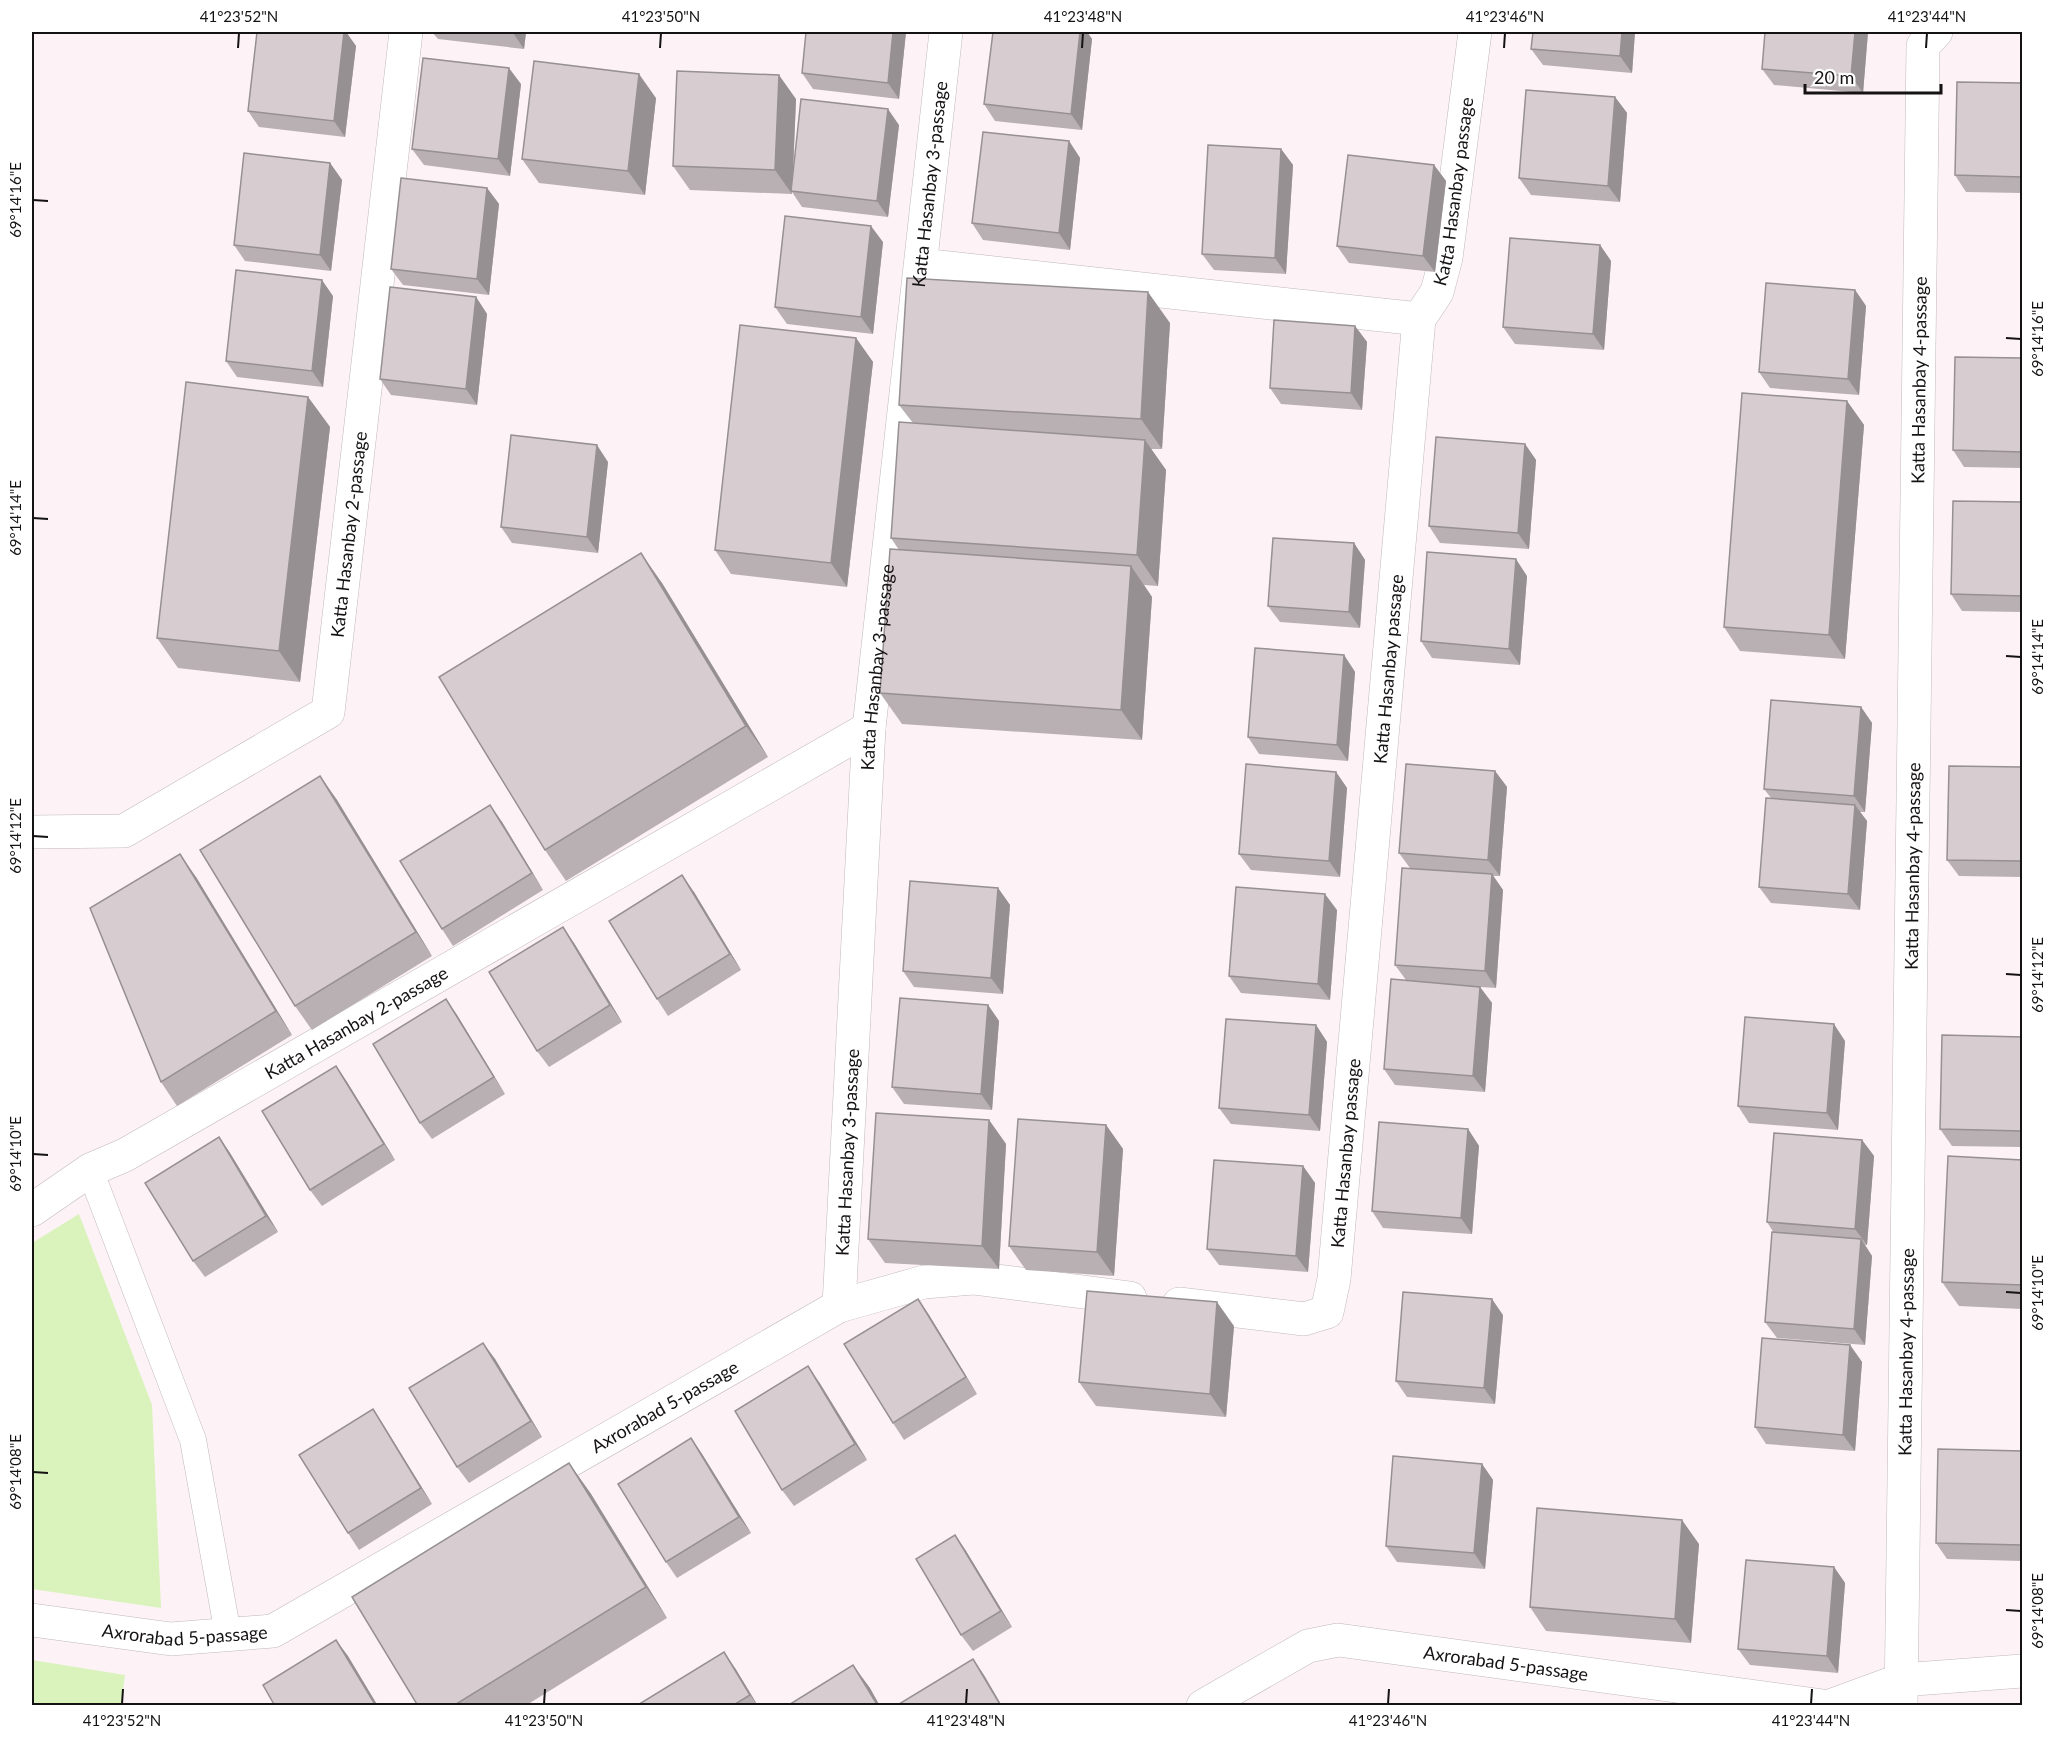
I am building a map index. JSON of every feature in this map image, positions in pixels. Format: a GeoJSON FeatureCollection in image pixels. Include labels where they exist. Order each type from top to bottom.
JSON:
{"type":"FeatureCollection","features":[{"type":"Feature","properties":{"kind":"street","name":"Katta Hasanbay 2-passage"},"geometry":{"type":"LineString","coordinates":[[32,832],[124,831],[328,712],[406,32]]}},
{"type":"Feature","properties":{"kind":"street","name":"Katta Hasanbay 3-passage"},"geometry":{"type":"LineString","coordinates":[[839,1306],[869,728],[946,32]]}},
{"type":"Feature","properties":{"kind":"street","name":"Katta Hasanbay passage"},"geometry":{"type":"LineString","coordinates":[[1327,1312],[1334,1278],[1419,319],[1437,292],[1446,258],[1475,32]]}},
{"type":"Feature","properties":{"kind":"street","name":"Katta Hasanbay 4-passage"},"geometry":{"type":"LineString","coordinates":[[1901,1693],[1923,46],[1935,32]]}},
{"type":"Feature","properties":{"kind":"street"},"geometry":{"type":"LineString","coordinates":[[921,265],[1419,319]]}},
{"type":"Feature","properties":{"kind":"street","name":"Katta Hasanbay 2-passage"},"geometry":{"type":"LineString","coordinates":[[32,1210],[90,1170],[125,1155],[869,728]]}},
{"type":"Feature","properties":{"kind":"street","name":"Axrorabad 5-passage"},"geometry":{"type":"LineString","coordinates":[[32,1620],[171,1639],[273,1631],[839,1306],[924,1282],[973,1278],[1304,1319],[1327,1312]]}},
{"type":"Feature","properties":{"kind":"street","name":"Axrorabad 5-passage"},"geometry":{"type":"LineString","coordinates":[[1203,1706],[1308,1646],[1338,1640],[1823,1706]]}},
{"type":"Feature","properties":{"kind":"street"},"geometry":{"type":"LineString","coordinates":[[1830,1706],[2022,1671]]}},
{"type":"Feature","properties":{"kind":"lane"},"geometry":{"type":"LineString","coordinates":[[90,1170],[193,1440],[228,1634]]}},
{"type":"Feature","properties":{"kind":"green space"},"geometry":{"type":"Polygon","coordinates":[[[79,1214],[152,1405],[161,1608],[32,1589],[32,1243],[79,1214]]]}},
{"type":"Feature","properties":{"kind":"green space"},"geometry":{"type":"Polygon","coordinates":[[[32,1660],[125,1675],[121,1705],[32,1705],[32,1660]]]}},
{"type":"Feature","properties":{"kind":"building"},"geometry":{"type":"Polygon","coordinates":[[[257,32],[344,32],[334,121],[248,111],[257,32]]]}},
{"type":"Feature","properties":{"kind":"building"},"geometry":{"type":"Polygon","coordinates":[[[806,32],[893,32],[888,83],[802,73],[806,32]]]}},
{"type":"Feature","properties":{"kind":"building"},"geometry":{"type":"Polygon","coordinates":[[[993,32],[1080,32],[1071,114],[984,104],[993,32]]]}},
{"type":"Feature","properties":{"kind":"building"},"geometry":{"type":"Polygon","coordinates":[[[1533,32],[1622,32],[1620,56],[1531,49],[1533,32]]]}},
{"type":"Feature","properties":{"kind":"building"},"geometry":{"type":"Polygon","coordinates":[[[1765,32],[1855,32],[1851,76],[1762,69],[1765,32]]]}},
{"type":"Feature","properties":{"kind":"building"},"geometry":{"type":"Polygon","coordinates":[[[423,58],[509,68],[498,159],[412,149],[423,58]]]}},
{"type":"Feature","properties":{"kind":"building"},"geometry":{"type":"Polygon","coordinates":[[[534,61],[639,74],[628,171],[522,159],[534,61]]]}},
{"type":"Feature","properties":{"kind":"building"},"geometry":{"type":"Polygon","coordinates":[[[677,71],[779,75],[775,170],[673,166],[677,71]]]}},
{"type":"Feature","properties":{"kind":"building"},"geometry":{"type":"Polygon","coordinates":[[[1957,82],[2022,83],[2022,177],[1955,175],[1957,82]]]}},
{"type":"Feature","properties":{"kind":"building"},"geometry":{"type":"Polygon","coordinates":[[[1526,90],[1615,97],[1608,186],[1519,178],[1526,90]]]}},
{"type":"Feature","properties":{"kind":"building"},"geometry":{"type":"Polygon","coordinates":[[[801,99],[888,109],[877,201],[791,191],[801,99]]]}},
{"type":"Feature","properties":{"kind":"building"},"geometry":{"type":"Polygon","coordinates":[[[983,132],[1069,141],[1059,233],[972,223],[983,132]]]}},
{"type":"Feature","properties":{"kind":"building"},"geometry":{"type":"Polygon","coordinates":[[[1208,145],[1281,149],[1275,258],[1202,254],[1208,145]]]}},
{"type":"Feature","properties":{"kind":"building"},"geometry":{"type":"Polygon","coordinates":[[[244,153],[330,163],[320,255],[234,245],[244,153]]]}},
{"type":"Feature","properties":{"kind":"building"},"geometry":{"type":"Polygon","coordinates":[[[1348,155],[1434,165],[1423,256],[1337,246],[1348,155]]]}},
{"type":"Feature","properties":{"kind":"building"},"geometry":{"type":"Polygon","coordinates":[[[401,178],[487,188],[477,279],[391,269],[401,178]]]}},
{"type":"Feature","properties":{"kind":"building"},"geometry":{"type":"Polygon","coordinates":[[[785,216],[871,226],[861,317],[775,307],[785,216]]]}},
{"type":"Feature","properties":{"kind":"building"},"geometry":{"type":"Polygon","coordinates":[[[1510,238],[1600,245],[1593,334],[1503,327],[1510,238]]]}},
{"type":"Feature","properties":{"kind":"building"},"geometry":{"type":"Polygon","coordinates":[[[236,270],[322,280],[312,371],[226,361],[236,270]]]}},
{"type":"Feature","properties":{"kind":"building"},"geometry":{"type":"Polygon","coordinates":[[[907,278],[1148,292],[1141,419],[899,405],[907,278]]]}},
{"type":"Feature","properties":{"kind":"building"},"geometry":{"type":"Polygon","coordinates":[[[1766,283],[1855,290],[1848,379],[1759,372],[1766,283]]]}},
{"type":"Feature","properties":{"kind":"building"},"geometry":{"type":"Polygon","coordinates":[[[390,287],[476,297],[466,389],[380,379],[390,287]]]}},
{"type":"Feature","properties":{"kind":"building"},"geometry":{"type":"Polygon","coordinates":[[[1274,320],[1355,326],[1351,393],[1270,388],[1274,320]]]}},
{"type":"Feature","properties":{"kind":"building"},"geometry":{"type":"Polygon","coordinates":[[[740,325],[856,338],[831,563],[715,550],[740,325]]]}},
{"type":"Feature","properties":{"kind":"building"},"geometry":{"type":"Polygon","coordinates":[[[1955,357],[2022,358],[2022,452],[1953,450],[1955,357]]]}},
{"type":"Feature","properties":{"kind":"building"},"geometry":{"type":"Polygon","coordinates":[[[186,382],[308,397],[279,651],[157,638],[186,382]]]}},
{"type":"Feature","properties":{"kind":"building"},"geometry":{"type":"Polygon","coordinates":[[[1742,393],[1847,401],[1829,635],[1724,627],[1742,393]]]}},
{"type":"Feature","properties":{"kind":"building"},"geometry":{"type":"Polygon","coordinates":[[[899,422],[1145,440],[1137,555],[891,538],[899,422]]]}},
{"type":"Feature","properties":{"kind":"building"},"geometry":{"type":"Polygon","coordinates":[[[511,435],[597,445],[587,537],[501,527],[511,435]]]}},
{"type":"Feature","properties":{"kind":"building"},"geometry":{"type":"Polygon","coordinates":[[[1436,437],[1525,444],[1518,533],[1429,526],[1436,437]]]}},
{"type":"Feature","properties":{"kind":"building"},"geometry":{"type":"Polygon","coordinates":[[[1953,501],[2022,502],[2022,596],[1951,594],[1953,501]]]}},
{"type":"Feature","properties":{"kind":"building"},"geometry":{"type":"Polygon","coordinates":[[[1273,538],[1354,543],[1349,612],[1268,606],[1273,538]]]}},
{"type":"Feature","properties":{"kind":"building"},"geometry":{"type":"Polygon","coordinates":[[[890,549],[1131,566],[1121,710],[880,693],[890,549]]]}},
{"type":"Feature","properties":{"kind":"building"},"geometry":{"type":"Polygon","coordinates":[[[1427,552],[1516,559],[1509,649],[1421,641],[1427,552]]]}},
{"type":"Feature","properties":{"kind":"building"},"geometry":{"type":"Polygon","coordinates":[[[641,553],[746,726],[545,850],[439,677],[641,553]]]}},
{"type":"Feature","properties":{"kind":"building"},"geometry":{"type":"Polygon","coordinates":[[[1255,648],[1344,655],[1337,745],[1248,737],[1255,648]]]}},
{"type":"Feature","properties":{"kind":"building"},"geometry":{"type":"Polygon","coordinates":[[[1771,700],[1861,707],[1854,796],[1764,789],[1771,700]]]}},
{"type":"Feature","properties":{"kind":"building"},"geometry":{"type":"Polygon","coordinates":[[[1246,764],[1336,772],[1329,861],[1239,854],[1246,764]]]}},
{"type":"Feature","properties":{"kind":"building"},"geometry":{"type":"Polygon","coordinates":[[[1406,764],[1495,771],[1488,860],[1399,853],[1406,764]]]}},
{"type":"Feature","properties":{"kind":"building"},"geometry":{"type":"Polygon","coordinates":[[[1949,766],[2022,767],[2022,861],[1947,860],[1949,766]]]}},
{"type":"Feature","properties":{"kind":"building"},"geometry":{"type":"Polygon","coordinates":[[[320,776],[416,932],[295,1006],[200,850],[320,776]]]}},
{"type":"Feature","properties":{"kind":"building"},"geometry":{"type":"Polygon","coordinates":[[[1766,798],[1855,805],[1848,894],[1759,887],[1766,798]]]}},
{"type":"Feature","properties":{"kind":"building"},"geometry":{"type":"Polygon","coordinates":[[[490,805],[532,873],[442,929],[400,861],[490,805]]]}},
{"type":"Feature","properties":{"kind":"building"},"geometry":{"type":"Polygon","coordinates":[[[180,854],[276,1011],[161,1082],[90,908],[180,854]]]}},
{"type":"Feature","properties":{"kind":"building"},"geometry":{"type":"Polygon","coordinates":[[[1402,868],[1492,874],[1485,971],[1395,965],[1402,868]]]}},
{"type":"Feature","properties":{"kind":"building"},"geometry":{"type":"Polygon","coordinates":[[[682,875],[730,954],[657,999],[609,921],[682,875]]]}},
{"type":"Feature","properties":{"kind":"building"},"geometry":{"type":"Polygon","coordinates":[[[910,881],[998,888],[991,978],[903,971],[910,881]]]}},
{"type":"Feature","properties":{"kind":"building"},"geometry":{"type":"Polygon","coordinates":[[[1236,887],[1325,894],[1318,984],[1229,976],[1236,887]]]}},
{"type":"Feature","properties":{"kind":"building"},"geometry":{"type":"Polygon","coordinates":[[[563,927],[610,1005],[537,1051],[489,972],[563,927]]]}},
{"type":"Feature","properties":{"kind":"building"},"geometry":{"type":"Polygon","coordinates":[[[1391,979],[1480,987],[1473,1076],[1384,1069],[1391,979]]]}},
{"type":"Feature","properties":{"kind":"building"},"geometry":{"type":"Polygon","coordinates":[[[900,998],[988,1005],[981,1094],[892,1087],[900,998]]]}},
{"type":"Feature","properties":{"kind":"building"},"geometry":{"type":"Polygon","coordinates":[[[446,999],[494,1077],[420,1123],[373,1044],[446,999]]]}},
{"type":"Feature","properties":{"kind":"building"},"geometry":{"type":"Polygon","coordinates":[[[1745,1017],[1834,1024],[1827,1113],[1738,1106],[1745,1017]]]}},
{"type":"Feature","properties":{"kind":"building"},"geometry":{"type":"Polygon","coordinates":[[[1226,1019],[1316,1025],[1309,1115],[1219,1108],[1226,1019]]]}},
{"type":"Feature","properties":{"kind":"building"},"geometry":{"type":"Polygon","coordinates":[[[1942,1035],[2022,1037],[2022,1131],[1940,1129],[1942,1035]]]}},
{"type":"Feature","properties":{"kind":"building"},"geometry":{"type":"Polygon","coordinates":[[[336,1066],[384,1144],[310,1190],[262,1111],[336,1066]]]}},
{"type":"Feature","properties":{"kind":"building"},"geometry":{"type":"Polygon","coordinates":[[[876,1113],[989,1120],[982,1246],[868,1239],[876,1113]]]}},
{"type":"Feature","properties":{"kind":"building"},"geometry":{"type":"Polygon","coordinates":[[[1018,1119],[1106,1125],[1097,1252],[1009,1246],[1018,1119]]]}},
{"type":"Feature","properties":{"kind":"building"},"geometry":{"type":"Polygon","coordinates":[[[1379,1122],[1468,1129],[1461,1218],[1372,1211],[1379,1122]]]}},
{"type":"Feature","properties":{"kind":"building"},"geometry":{"type":"Polygon","coordinates":[[[1774,1133],[1862,1140],[1855,1229],[1767,1222],[1774,1133]]]}},
{"type":"Feature","properties":{"kind":"building"},"geometry":{"type":"Polygon","coordinates":[[[219,1137],[266,1216],[193,1261],[145,1183],[219,1137]]]}},
{"type":"Feature","properties":{"kind":"building"},"geometry":{"type":"Polygon","coordinates":[[[1948,1156],[2022,1160],[2022,1285],[1942,1282],[1948,1156]]]}},
{"type":"Feature","properties":{"kind":"building"},"geometry":{"type":"Polygon","coordinates":[[[1214,1160],[1303,1166],[1296,1256],[1207,1249],[1214,1160]]]}},
{"type":"Feature","properties":{"kind":"building"},"geometry":{"type":"Polygon","coordinates":[[[1772,1232],[1861,1239],[1854,1329],[1765,1322],[1772,1232]]]}},
{"type":"Feature","properties":{"kind":"building"},"geometry":{"type":"Polygon","coordinates":[[[1087,1291],[1217,1302],[1210,1394],[1079,1382],[1087,1291]]]}},
{"type":"Feature","properties":{"kind":"building"},"geometry":{"type":"Polygon","coordinates":[[[1403,1292],[1492,1299],[1484,1388],[1396,1381],[1403,1292]]]}},
{"type":"Feature","properties":{"kind":"building"},"geometry":{"type":"Polygon","coordinates":[[[918,1299],[966,1377],[893,1423],[844,1344],[918,1299]]]}},
{"type":"Feature","properties":{"kind":"building"},"geometry":{"type":"Polygon","coordinates":[[[1762,1338],[1850,1345],[1843,1435],[1755,1427],[1762,1338]]]}},
{"type":"Feature","properties":{"kind":"building"},"geometry":{"type":"Polygon","coordinates":[[[483,1343],[531,1421],[457,1467],[409,1388],[483,1343]]]}},
{"type":"Feature","properties":{"kind":"building"},"geometry":{"type":"Polygon","coordinates":[[[808,1366],[855,1444],[782,1490],[735,1411],[808,1366]]]}},
{"type":"Feature","properties":{"kind":"building"},"geometry":{"type":"Polygon","coordinates":[[[373,1409],[421,1488],[348,1533],[299,1455],[373,1409]]]}},
{"type":"Feature","properties":{"kind":"building"},"geometry":{"type":"Polygon","coordinates":[[[691,1438],[739,1517],[666,1562],[618,1484],[691,1438]]]}},
{"type":"Feature","properties":{"kind":"building"},"geometry":{"type":"Polygon","coordinates":[[[1938,1449],[2022,1451],[2022,1545],[1936,1543],[1938,1449]]]}},
{"type":"Feature","properties":{"kind":"building"},"geometry":{"type":"Polygon","coordinates":[[[1393,1456],[1482,1464],[1474,1553],[1386,1546],[1393,1456]]]}},
{"type":"Feature","properties":{"kind":"building"},"geometry":{"type":"Polygon","coordinates":[[[569,1463],[646,1587],[453,1706],[418,1706],[352,1597],[569,1463]]]}},
{"type":"Feature","properties":{"kind":"building"},"geometry":{"type":"Polygon","coordinates":[[[1537,1508],[1682,1520],[1675,1619],[1530,1607],[1537,1508]]]}},
{"type":"Feature","properties":{"kind":"building"},"geometry":{"type":"Polygon","coordinates":[[[955,1535],[1001,1611],[961,1635],[916,1559],[955,1535]]]}},
{"type":"Feature","properties":{"kind":"building"},"geometry":{"type":"Polygon","coordinates":[[[1746,1560],[1834,1567],[1827,1656],[1738,1649],[1746,1560]]]}},
{"type":"Feature","properties":{"kind":"building"},"geometry":{"type":"Polygon","coordinates":[[[336,1640],[376,1706],[275,1706],[263,1685],[336,1640]]]}},
{"type":"Feature","properties":{"kind":"building"},"geometry":{"type":"Polygon","coordinates":[[[724,1652],[750,1695],[732,1706],[636,1706],[724,1652]]]}},
{"type":"Feature","properties":{"kind":"building"},"geometry":{"type":"Polygon","coordinates":[[[973,1659],[1001,1706],[900,1706],[899,1704],[973,1659]]]}},
{"type":"Feature","properties":{"kind":"building"},"geometry":{"type":"Polygon","coordinates":[[[853,1665],[878,1706],[787,1706],[853,1665]]]}}]}
